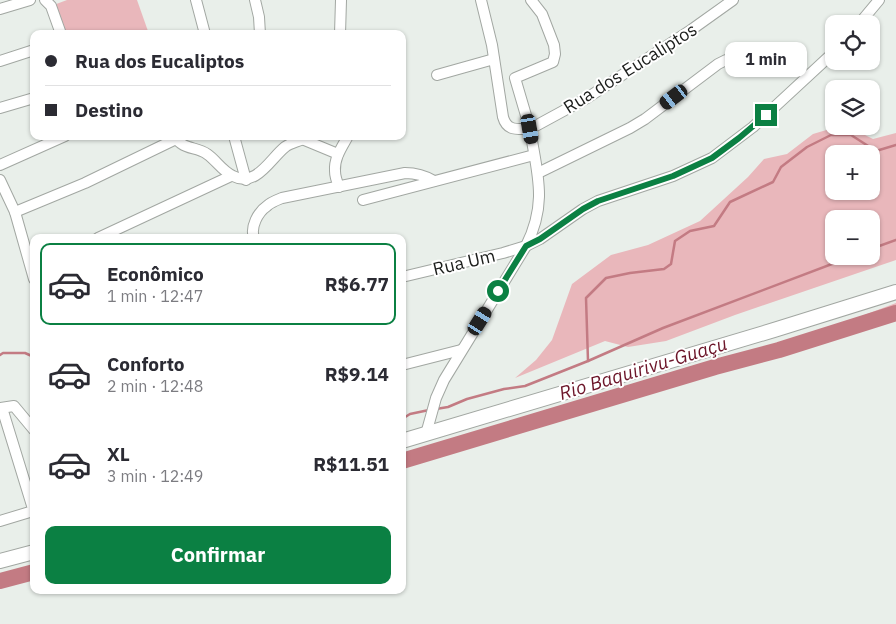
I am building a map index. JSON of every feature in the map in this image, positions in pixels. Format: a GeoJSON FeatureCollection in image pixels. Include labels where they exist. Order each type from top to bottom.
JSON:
{"type":"FeatureCollection","features":[{"type":"Feature","properties":{"kind":"main road"},"geometry":{"type":"LineString","coordinates":[[406,441],[896,292]]}},
{"type":"Feature","properties":{"kind":"main road"},"geometry":{"type":"LineString","coordinates":[[0,562],[30,553]]}},
{"type":"Feature","properties":{"kind":"street"},"geometry":{"type":"LineString","coordinates":[[0,8],[30,0]]}},
{"type":"Feature","properties":{"kind":"street"},"geometry":{"type":"LineString","coordinates":[[45,0],[51,6],[60,30]]}},
{"type":"Feature","properties":{"kind":"street"},"geometry":{"type":"LineString","coordinates":[[196,0],[204,30]]}},
{"type":"Feature","properties":{"kind":"street"},"geometry":{"type":"LineString","coordinates":[[255,0],[260,30]]}},
{"type":"Feature","properties":{"kind":"street"},"geometry":{"type":"LineString","coordinates":[[340,30],[341,0]]}},
{"type":"Feature","properties":{"kind":"street"},"geometry":{"type":"LineString","coordinates":[[481,0],[494,59],[505,124],[510,128],[530,129]]}},
{"type":"Feature","properties":{"kind":"street"},"geometry":{"type":"LineString","coordinates":[[426,434],[436,398],[444,380],[526,246],[534,228],[539,209],[540,184],[530,129],[515,78],[553,62],[555,54],[554,45],[542,14],[531,0]]}},
{"type":"Feature","properties":{"kind":"street","name":"Rua dos Eucaliptos"},"geometry":{"type":"LineString","coordinates":[[530,129],[603,88],[733,0]]}},
{"type":"Feature","properties":{"kind":"street"},"geometry":{"type":"LineString","coordinates":[[866,15],[879,0]]}},
{"type":"Feature","properties":{"kind":"street"},"geometry":{"type":"LineString","coordinates":[[0,61],[30,51]]}},
{"type":"Feature","properties":{"kind":"street"},"geometry":{"type":"LineString","coordinates":[[437,76],[494,59]]}},
{"type":"Feature","properties":{"kind":"street"},"geometry":{"type":"LineString","coordinates":[[538,173],[638,123],[726,60]]}},
{"type":"Feature","properties":{"kind":"street","name":"Rua Um"},"geometry":{"type":"LineString","coordinates":[[406,276],[526,246],[598,201],[673,176],[712,158],[753,127],[825,60]]}},
{"type":"Feature","properties":{"kind":"street"},"geometry":{"type":"LineString","coordinates":[[0,108],[30,99]]}},
{"type":"Feature","properties":{"kind":"street"},"geometry":{"type":"LineString","coordinates":[[0,165],[57,140]]}},
{"type":"Feature","properties":{"kind":"street"},"geometry":{"type":"LineString","coordinates":[[15,212],[85,183],[169,140]]}},
{"type":"Feature","properties":{"kind":"street"},"geometry":{"type":"LineString","coordinates":[[178,140],[183,146],[196,148],[207,154],[222,170],[232,176],[246,180],[254,177],[286,146],[296,140]]}},
{"type":"Feature","properties":{"kind":"street"},"geometry":{"type":"LineString","coordinates":[[235,140],[246,180]]}},
{"type":"Feature","properties":{"kind":"street"},"geometry":{"type":"LineString","coordinates":[[305,140],[338,154]]}},
{"type":"Feature","properties":{"kind":"street"},"geometry":{"type":"LineString","coordinates":[[339,187],[334,170],[338,154],[346,140]]}},
{"type":"Feature","properties":{"kind":"street"},"geometry":{"type":"LineString","coordinates":[[364,200],[534,155]]}},
{"type":"Feature","properties":{"kind":"street"},"geometry":{"type":"LineString","coordinates":[[252,234],[254,224],[266,206],[282,198],[405,173],[423,175],[434,182]]}},
{"type":"Feature","properties":{"kind":"street"},"geometry":{"type":"LineString","coordinates":[[107,234],[232,176]]}},
{"type":"Feature","properties":{"kind":"street"},"geometry":{"type":"LineString","coordinates":[[0,180],[15,212],[30,265]]}},
{"type":"Feature","properties":{"kind":"street"},"geometry":{"type":"LineString","coordinates":[[406,365],[461,350]]}},
{"type":"Feature","properties":{"kind":"street"},"geometry":{"type":"LineString","coordinates":[[30,425],[14,406],[1,408],[30,499]]}},
{"type":"Feature","properties":{"kind":"street"},"geometry":{"type":"LineString","coordinates":[[0,521],[30,513]]}},
{"type":"Feature","properties":{"kind":"shaded area"},"geometry":{"type":"Polygon","coordinates":[[[67,0],[137,0],[148,30],[60,30],[51,6],[67,0]]]}},
{"type":"Feature","properties":{"kind":"shaded area"},"geometry":{"type":"Polygon","coordinates":[[[825,130],[825,135],[865,135],[873,139],[896,133],[896,260],[735,315],[666,341],[628,347],[605,341],[515,378],[536,360],[552,340],[572,284],[611,255],[648,245],[700,221],[748,177],[764,159],[787,154],[813,134],[825,130]]]}},
{"type":"Feature","properties":{"kind":"shaded area"},"geometry":{"type":"Polygon","coordinates":[[[896,303],[896,309],[839,328],[838,325],[896,303]]]}},
{"type":"Feature","properties":{"kind":"waterway"},"geometry":{"type":"LineString","coordinates":[[436,409],[504,389],[525,386],[588,361],[586,298],[606,278],[664,269],[671,264],[675,241],[690,231],[714,226],[730,202],[773,182],[781,167],[807,147],[831,135],[851,135],[876,151],[896,145]]}},
{"type":"Feature","properties":{"kind":"waterway"},"geometry":{"type":"LineString","coordinates":[[880,246],[896,240]]}},
{"type":"Feature","properties":{"kind":"waterway"},"geometry":{"type":"LineString","coordinates":[[588,361],[663,328],[829,265]]}},
{"type":"Feature","properties":{"kind":"waterway","name":"Rio Baquirivu-Guaçu"},"geometry":{"type":"LineString","coordinates":[[406,460],[715,367],[779,350],[896,313]]}},
{"type":"Feature","properties":{"kind":"waterway"},"geometry":{"type":"LineString","coordinates":[[0,355],[3,353],[25,353],[30,355]]}},
{"type":"Feature","properties":{"kind":"waterway"},"geometry":{"type":"LineString","coordinates":[[406,416],[429,410]]}},
{"type":"Feature","properties":{"kind":"waterway","name":"Rio Baquirivu-Guaçu"},"geometry":{"type":"LineString","coordinates":[[0,581],[30,573]]}},
{"type":"Feature","properties":{"kind":"route"},"geometry":{"type":"LineString","coordinates":[[498,291],[526,246],[598,201],[673,176],[712,158],[766,115]]}}]}
